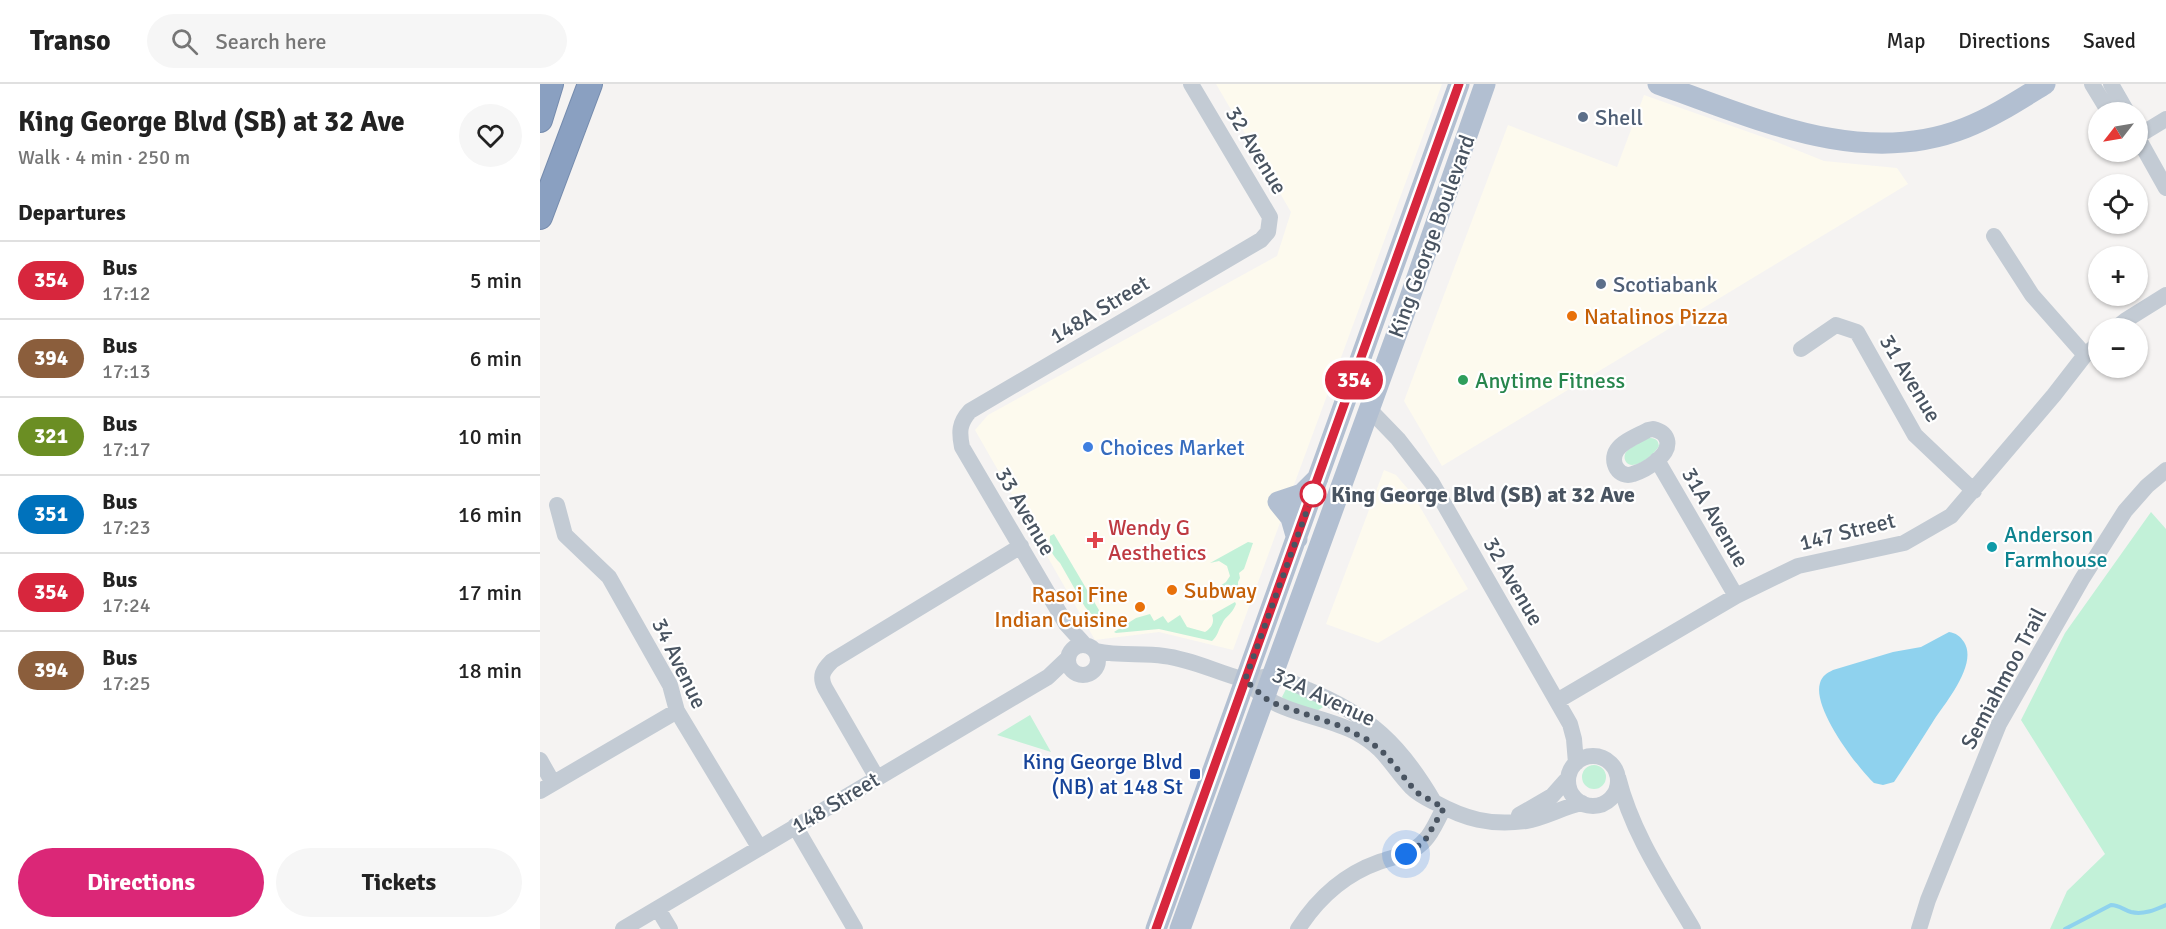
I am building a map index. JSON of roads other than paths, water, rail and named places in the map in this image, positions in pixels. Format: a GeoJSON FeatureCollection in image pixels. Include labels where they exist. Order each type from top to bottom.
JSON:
{"type":"FeatureCollection","features":[{"type":"Feature","properties":{"kind":"highway"},"geometry":{"type":"LineString","coordinates":[[540,120],[551,84]]}},
{"type":"Feature","properties":{"kind":"highway"},"geometry":{"type":"LineString","coordinates":[[540,217],[590,84]]}},
{"type":"Feature","properties":{"kind":"main road","name":"King George Boulevard"},"geometry":{"type":"LineString","coordinates":[[1156,929],[1459,84]]}},
{"type":"Feature","properties":{"kind":"main road"},"geometry":{"type":"LineString","coordinates":[[1658,84],[1777,126],[1829,139],[1886,144],[1928,139],[1964,128],[1991,116],[2045,84]]}},
{"type":"Feature","properties":{"kind":"main road"},"geometry":{"type":"LineString","coordinates":[[1695,84],[1829,139]]}},
{"type":"Feature","properties":{"kind":"main road","name":"King George Boulevard"},"geometry":{"type":"LineString","coordinates":[[1180,929],[1485,86]]}},
{"type":"Feature","properties":{"kind":"main road"},"geometry":{"type":"LineString","coordinates":[[1369,409],[1362,402],[1363,394],[1380,344],[1385,293]]}},
{"type":"Feature","properties":{"kind":"main road"},"geometry":{"type":"LineString","coordinates":[[1296,539],[1291,518],[1278,502],[1302,494],[1319,477]]}},
{"type":"Feature","properties":{"kind":"street","name":"32 Avenue"},"geometry":{"type":"LineString","coordinates":[[1191,84],[1270,217],[1268,232],[1261,240]]}},
{"type":"Feature","properties":{"kind":"street"},"geometry":{"type":"LineString","coordinates":[[2092,84],[2103,102]]}},
{"type":"Feature","properties":{"kind":"street"},"geometry":{"type":"LineString","coordinates":[[2111,84],[2121,102]]}},
{"type":"Feature","properties":{"kind":"street"},"geometry":{"type":"LineString","coordinates":[[2148,131],[2166,119]]}},
{"type":"Feature","properties":{"kind":"street"},"geometry":{"type":"LineString","coordinates":[[2148,155],[2166,188]]}},
{"type":"Feature","properties":{"kind":"street"},"geometry":{"type":"LineString","coordinates":[[1994,236],[2032,295],[2085,355]]}},
{"type":"Feature","properties":{"kind":"street","name":"148A Street"},"geometry":{"type":"LineString","coordinates":[[963,418],[970,411],[1261,240]]}},
{"type":"Feature","properties":{"kind":"street"},"geometry":{"type":"LineString","coordinates":[[2129,318],[2166,295]]}},
{"type":"Feature","properties":{"kind":"street","name":"31 Avenue"},"geometry":{"type":"LineString","coordinates":[[1801,349],[1836,325],[1857,332],[1916,435],[1974,491]]}},
{"type":"Feature","properties":{"kind":"street","name":"147 Street"},"geometry":{"type":"LineString","coordinates":[[1557,701],[1736,596],[1798,566],[1904,543],[1951,516],[2088,352]]}},
{"type":"Feature","properties":{"kind":"street","name":"32 Avenue"},"geometry":{"type":"LineString","coordinates":[[1369,409],[1398,439],[1432,483],[1570,724],[1576,763]]}},
{"type":"Feature","properties":{"kind":"street","name":"33 Avenue"},"geometry":{"type":"LineString","coordinates":[[963,418],[959,432],[962,447],[1066,624],[1093,653]]}},
{"type":"Feature","properties":{"kind":"street","name":"31A Avenue"},"geometry":{"type":"LineString","coordinates":[[1657,460],[1736,596]]}},
{"type":"Feature","properties":{"kind":"street","name":"Semiahmoo Trail"},"geometry":{"type":"LineString","coordinates":[[1919,929],[1928,900],[1999,724],[2082,579],[2125,511],[2147,486],[2166,470]]}},
{"type":"Feature","properties":{"kind":"street","name":"34 Avenue"},"geometry":{"type":"LineString","coordinates":[[557,505],[565,535],[609,578],[670,686],[677,711],[759,847]]}},
{"type":"Feature","properties":{"kind":"street"},"geometry":{"type":"LineString","coordinates":[[877,778],[825,688],[821,675],[832,661],[1021,546]]}},
{"type":"Feature","properties":{"kind":"street","name":"33 Avenue"},"geometry":{"type":"LineString","coordinates":[[1066,624],[1070,661]]}},
{"type":"Feature","properties":{"kind":"street"},"geometry":{"type":"LineString","coordinates":[[1093,653],[1096,668],[1088,675],[1082,675],[1070,661],[1077,646],[1093,653],[1167,656],[1245,680],[1272,676]]}},
{"type":"Feature","properties":{"kind":"street","name":"148 Street"},"geometry":{"type":"LineString","coordinates":[[623,929],[1070,661]]}},
{"type":"Feature","properties":{"kind":"street","name":"32A Avenue"},"geometry":{"type":"LineString","coordinates":[[1272,676],[1334,701],[1374,727],[1401,753],[1439,805]]}},
{"type":"Feature","properties":{"kind":"street","name":"32A Avenue"},"geometry":{"type":"LineString","coordinates":[[1245,680],[1265,698],[1347,729],[1368,740],[1385,754],[1412,788],[1439,805]]}},
{"type":"Feature","properties":{"kind":"street"},"geometry":{"type":"LineString","coordinates":[[540,760],[547,787],[677,711]]}},
{"type":"Feature","properties":{"kind":"street","name":"32 Avenue"},"geometry":{"type":"LineString","coordinates":[[1570,724],[1600,757]]}},
{"type":"Feature","properties":{"kind":"street"},"geometry":{"type":"LineString","coordinates":[[1508,821],[1551,796],[1568,778],[1576,763],[1585,757],[1600,757],[1612,765],[1639,836],[1693,929]]}},
{"type":"Feature","properties":{"kind":"street"},"geometry":{"type":"LineString","coordinates":[[1298,929],[1323,896],[1350,876],[1381,861],[1406,854],[1424,842],[1439,805],[1476,820],[1527,820],[1588,804],[1602,804],[1612,796],[1618,784],[1618,777]]}},
{"type":"Feature","properties":{"kind":"street"},"geometry":{"type":"LineString","coordinates":[[1568,778],[1572,794],[1588,804],[1608,807],[1639,836]]}},
{"type":"Feature","properties":{"kind":"street"},"geometry":{"type":"LineString","coordinates":[[795,826],[855,929]]}},
{"type":"Feature","properties":{"kind":"street"},"geometry":{"type":"LineString","coordinates":[[658,909],[670,929]]}},
{"type":"Feature","properties":{"kind":"water"},"geometry":{"type":"Polygon","coordinates":[[[1949,632],[1956,634],[1964,642],[1967,661],[1964,672],[1894,782],[1883,785],[1874,783],[1847,751],[1829,721],[1819,694],[1820,683],[1825,675],[1833,670],[1893,652],[1921,647],[1949,632]]]}},
{"type":"Feature","properties":{"kind":"waterway"},"geometry":{"type":"LineString","coordinates":[[2065,929],[2111,905],[2140,913],[2166,905]]}},
{"type":"Feature","properties":{"kind":"place","name":"Shell"},"geometry":{"type":"Point","coordinates":[1583,117]}},
{"type":"Feature","properties":{"kind":"place","name":"Scotiabank"},"geometry":{"type":"Point","coordinates":[1601,284]}},
{"type":"Feature","properties":{"kind":"place","name":"Natalinos Pizza"},"geometry":{"type":"Point","coordinates":[1572,316]}},
{"type":"Feature","properties":{"kind":"place","name":"Anytime Fitness"},"geometry":{"type":"Point","coordinates":[1463,380]}},
{"type":"Feature","properties":{"kind":"place","name":"Choices Market"},"geometry":{"type":"Point","coordinates":[1088,447]}},
{"type":"Feature","properties":{"kind":"place","name":"King George Blvd (SB) at 32 Ave"},"geometry":{"type":"Point","coordinates":[1313,494]}},
{"type":"Feature","properties":{"kind":"place","name":"Wendy G Aesthetics"},"geometry":{"type":"Point","coordinates":[1095,540]}},
{"type":"Feature","properties":{"kind":"place","name":"Anderson Farmhouse"},"geometry":{"type":"Point","coordinates":[1992,547]}},
{"type":"Feature","properties":{"kind":"place","name":"Subway"},"geometry":{"type":"Point","coordinates":[1172,590]}},
{"type":"Feature","properties":{"kind":"place","name":"Rasoi Fine Indian Cuisine"},"geometry":{"type":"Point","coordinates":[1140,607]}},
{"type":"Feature","properties":{"kind":"place","name":"King George Blvd (NB) at 148 St"},"geometry":{"type":"Point","coordinates":[1195,774]}}]}
